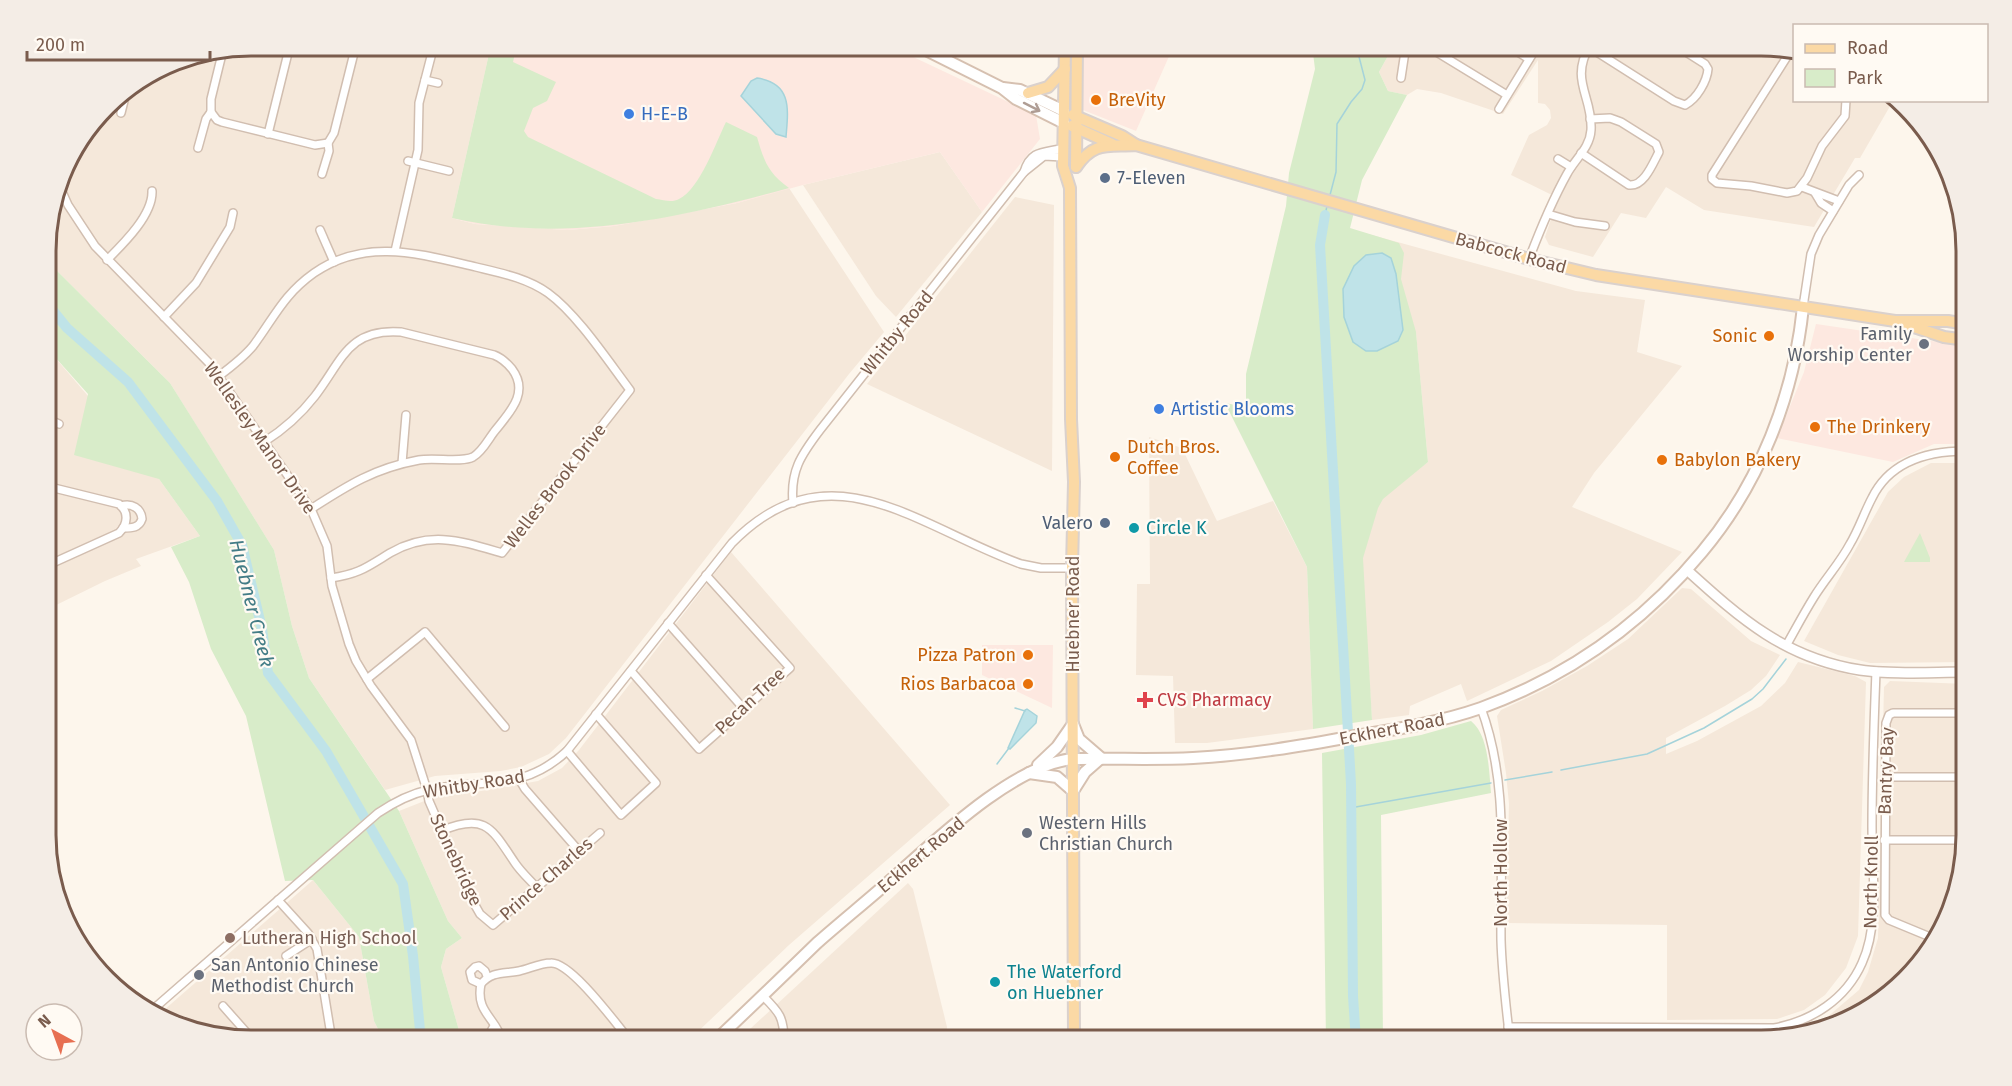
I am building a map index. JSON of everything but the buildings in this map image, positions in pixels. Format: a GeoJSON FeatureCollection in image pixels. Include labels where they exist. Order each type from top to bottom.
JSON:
{"type":"FeatureCollection","features":[{"type":"Feature","properties":{"kind":"main road","name":"Babcock Road"},"geometry":{"type":"LineString","coordinates":[[938,56],[1002,88],[1016,99],[1118,146],[1136,146],[1528,259],[1596,275],[1895,321],[1956,322]]}},
{"type":"Feature","properties":{"kind":"main road","name":"Huebner Road"},"geometry":{"type":"LineString","coordinates":[[1065,56],[1063,166],[1070,188]]}},
{"type":"Feature","properties":{"kind":"main road","name":"Huebner Road"},"geometry":{"type":"LineString","coordinates":[[1074,1030],[1072,568],[1074,482],[1071,419],[1070,188],[1076,167],[1077,56]]}},
{"type":"Feature","properties":{"kind":"main road"},"geometry":{"type":"LineString","coordinates":[[1028,93],[1048,87],[1065,69]]}},
{"type":"Feature","properties":{"kind":"main road","name":"Babcock Road"},"geometry":{"type":"LineString","coordinates":[[1002,88],[1028,93],[1122,136],[1136,146]]}},
{"type":"Feature","properties":{"kind":"main road"},"geometry":{"type":"LineString","coordinates":[[1076,167],[1084,156],[1095,148],[1118,146]]}},
{"type":"Feature","properties":{"kind":"main road","name":"Eckhert Road"},"geometry":{"type":"LineString","coordinates":[[727,1030],[819,942],[951,828],[1004,788],[1052,762],[1101,758],[1191,758],[1270,752],[1436,721],[1481,708],[1527,689],[1592,653],[1657,602],[1687,570],[1739,500],[1775,427],[1793,370],[1803,307]]}},
{"type":"Feature","properties":{"kind":"main road","name":"Babcock Road"},"geometry":{"type":"LineString","coordinates":[[1895,321],[1956,339]]}},
{"type":"Feature","properties":{"kind":"main road"},"geometry":{"type":"LineString","coordinates":[[1029,773],[1058,777],[1074,791],[1085,772],[1101,758],[1079,739],[1072,724]]}},
{"type":"Feature","properties":{"kind":"main road"},"geometry":{"type":"LineString","coordinates":[[1029,773],[1057,747],[1072,724]]}},
{"type":"Feature","properties":{"kind":"street"},"geometry":{"type":"LineString","coordinates":[[267,134],[287,56]]}},
{"type":"Feature","properties":{"kind":"street"},"geometry":{"type":"LineString","coordinates":[[322,174],[328,143],[334,133],[353,56]]}},
{"type":"Feature","properties":{"kind":"street"},"geometry":{"type":"LineString","coordinates":[[219,376],[252,346],[272,315],[292,291],[316,272],[334,262],[368,252],[395,250],[416,163],[418,110],[431,56]]}},
{"type":"Feature","properties":{"kind":"street"},"geometry":{"type":"LineString","coordinates":[[1401,78],[1404,56]]}},
{"type":"Feature","properties":{"kind":"street"},"geometry":{"type":"LineString","coordinates":[[1443,56],[1507,95]]}},
{"type":"Feature","properties":{"kind":"street"},"geometry":{"type":"LineString","coordinates":[[1524,56],[1529,59]]}},
{"type":"Feature","properties":{"kind":"street"},"geometry":{"type":"LineString","coordinates":[[1499,109],[1531,56]]}},
{"type":"Feature","properties":{"kind":"street"},"geometry":{"type":"LineString","coordinates":[[1528,259],[1571,167],[1589,141],[1590,119],[1581,79],[1584,56]]}},
{"type":"Feature","properties":{"kind":"street"},"geometry":{"type":"LineString","coordinates":[[1605,56],[1683,105],[1692,102],[1707,76],[1708,69],[1705,64],[1692,56]]}},
{"type":"Feature","properties":{"kind":"street"},"geometry":{"type":"LineString","coordinates":[[1785,57],[1772,84],[1761,96],[1712,177],[1717,183],[1751,186],[1791,194],[1802,187],[1822,146],[1845,116],[1846,102]]}},
{"type":"Feature","properties":{"kind":"street"},"geometry":{"type":"LineString","coordinates":[[198,148],[210,112],[221,58]]}},
{"type":"Feature","properties":{"kind":"street"},"geometry":{"type":"LineString","coordinates":[[425,80],[438,83]]}},
{"type":"Feature","properties":{"kind":"street"},"geometry":{"type":"LineString","coordinates":[[121,113],[123,103]]}},
{"type":"Feature","properties":{"kind":"street"},"geometry":{"type":"LineString","coordinates":[[210,112],[217,120],[267,134],[315,145],[328,143]]}},
{"type":"Feature","properties":{"kind":"street"},"geometry":{"type":"LineString","coordinates":[[1581,153],[1629,185],[1634,185],[1639,183],[1659,152],[1658,147],[1652,141],[1616,120],[1590,119]]}},
{"type":"Feature","properties":{"kind":"street","name":"Whitby Road"},"geometry":{"type":"LineString","coordinates":[[793,503],[794,472],[812,440],[1024,172],[1027,164],[1038,153],[1064,152]]}},
{"type":"Feature","properties":{"kind":"street"},"geometry":{"type":"LineString","coordinates":[[1558,159],[1571,167]]}},
{"type":"Feature","properties":{"kind":"street"},"geometry":{"type":"LineString","coordinates":[[408,161],[449,171]]}},
{"type":"Feature","properties":{"kind":"street","name":"Eckhert Road"},"geometry":{"type":"LineString","coordinates":[[1803,307],[1811,254],[1819,235],[1849,185],[1859,175]]}},
{"type":"Feature","properties":{"kind":"street"},"geometry":{"type":"LineString","coordinates":[[1802,187],[1839,201]]}},
{"type":"Feature","properties":{"kind":"street"},"geometry":{"type":"LineString","coordinates":[[107,260],[133,233],[152,201],[152,191]]}},
{"type":"Feature","properties":{"kind":"street"},"geometry":{"type":"LineString","coordinates":[[1815,193],[1821,203],[1833,212]]}},
{"type":"Feature","properties":{"kind":"street","name":"Wellesley Manor Drive"},"geometry":{"type":"LineString","coordinates":[[64,194],[81,226],[107,260],[198,351],[219,376],[311,509],[327,546],[332,578],[349,644],[367,679],[411,740],[427,790]]}},
{"type":"Feature","properties":{"kind":"street"},"geometry":{"type":"LineString","coordinates":[[164,317],[196,283],[230,227],[233,213]]}},
{"type":"Feature","properties":{"kind":"street"},"geometry":{"type":"LineString","coordinates":[[1548,214],[1575,222],[1605,226]]}},
{"type":"Feature","properties":{"kind":"street"},"geometry":{"type":"LineString","coordinates":[[320,230],[334,262]]}},
{"type":"Feature","properties":{"kind":"street","name":"Welles Brook Drive"},"geometry":{"type":"LineString","coordinates":[[332,578],[361,572],[407,544],[427,540],[457,540],[502,553],[630,390],[567,310],[540,287],[498,273],[414,252],[395,250]]}},
{"type":"Feature","properties":{"kind":"street"},"geometry":{"type":"LineString","coordinates":[[264,442],[283,429],[307,406],[342,355],[351,346],[379,332],[401,332],[499,357],[515,374],[520,387],[515,405],[471,458],[423,459],[402,463],[360,478],[311,509]]}},
{"type":"Feature","properties":{"kind":"street"},"geometry":{"type":"LineString","coordinates":[[402,463],[406,415]]}},
{"type":"Feature","properties":{"kind":"street"},"geometry":{"type":"LineString","coordinates":[[1786,646],[1814,597],[1851,543],[1873,496],[1883,481],[1897,468],[1922,456],[1956,451]]}},
{"type":"Feature","properties":{"kind":"street"},"geometry":{"type":"LineString","coordinates":[[56,489],[121,506],[130,505],[142,515],[141,523],[133,528],[123,528]]}},
{"type":"Feature","properties":{"kind":"street","name":"Whitby Road"},"geometry":{"type":"LineString","coordinates":[[157,1006],[349,837],[387,807],[427,790],[453,785],[519,779],[542,770],[567,751],[706,575],[746,529],[765,515],[793,503],[840,495],[874,501],[1021,564],[1041,568],[1072,568]]}},
{"type":"Feature","properties":{"kind":"street"},"geometry":{"type":"LineString","coordinates":[[56,561],[119,533],[126,517],[121,506]]}},
{"type":"Feature","properties":{"kind":"street"},"geometry":{"type":"LineString","coordinates":[[1687,570],[1750,625],[1786,646],[1827,663],[1876,671],[1956,672]]}},
{"type":"Feature","properties":{"kind":"street","name":"Pecan Tree"},"geometry":{"type":"LineString","coordinates":[[631,671],[699,749],[790,668],[706,575]]}},
{"type":"Feature","properties":{"kind":"street"},"geometry":{"type":"LineString","coordinates":[[668,623],[744,709]]}},
{"type":"Feature","properties":{"kind":"street"},"geometry":{"type":"LineString","coordinates":[[367,679],[424,632],[505,727]]}},
{"type":"Feature","properties":{"kind":"street","name":"North Knoll"},"geometry":{"type":"LineString","coordinates":[[1508,1027],[1774,1028],[1813,1016],[1838,997],[1851,982],[1862,963],[1872,926],[1872,780],[1876,671]]}},
{"type":"Feature","properties":{"kind":"street","name":"North Hollow"},"geometry":{"type":"LineString","coordinates":[[1481,708],[1492,741],[1501,795],[1501,943],[1508,1030]]}},
{"type":"Feature","properties":{"kind":"street","name":"Bantry Bay"},"geometry":{"type":"LineString","coordinates":[[1928,936],[1889,920],[1885,915],[1886,723],[1889,715],[1893,713],[1956,713]]}},
{"type":"Feature","properties":{"kind":"street"},"geometry":{"type":"LineString","coordinates":[[567,751],[621,814],[656,783],[596,714]]}},
{"type":"Feature","properties":{"kind":"street"},"geometry":{"type":"LineString","coordinates":[[1885,777],[1956,777]]}},
{"type":"Feature","properties":{"kind":"street"},"geometry":{"type":"LineString","coordinates":[[519,779],[579,851]]}},
{"type":"Feature","properties":{"kind":"street","name":"Stonebridge"},"geometry":{"type":"LineString","coordinates":[[427,790],[441,831],[476,908],[493,925]]}},
{"type":"Feature","properties":{"kind":"street"},"geometry":{"type":"LineString","coordinates":[[441,831],[469,821],[492,830],[504,844],[516,865],[537,888]]}},
{"type":"Feature","properties":{"kind":"street","name":"Prince Charles"},"geometry":{"type":"LineString","coordinates":[[493,925],[600,833]]}},
{"type":"Feature","properties":{"kind":"street"},"geometry":{"type":"LineString","coordinates":[[1884,840],[1956,840]]}},
{"type":"Feature","properties":{"kind":"street"},"geometry":{"type":"LineString","coordinates":[[278,900],[312,939],[317,949],[330,1030]]}},
{"type":"Feature","properties":{"kind":"street"},"geometry":{"type":"LineString","coordinates":[[286,956],[312,939]]}},
{"type":"Feature","properties":{"kind":"street"},"geometry":{"type":"LineString","coordinates":[[496,1030],[486,1016],[482,1004],[481,984],[487,976],[552,963],[558,964],[576,977],[621,1030]]}},
{"type":"Feature","properties":{"kind":"street"},"geometry":{"type":"LineString","coordinates":[[481,984],[475,982],[470,976],[472,969],[479,966],[487,976]]}},
{"type":"Feature","properties":{"kind":"street"},"geometry":{"type":"LineString","coordinates":[[763,996],[780,1014],[783,1030]]}},
{"type":"Feature","properties":{"kind":"street"},"geometry":{"type":"LineString","coordinates":[[223,1006],[244,1030]]}},
{"type":"Feature","properties":{"kind":"street"},"geometry":{"type":"LineString","coordinates":[[492,1030],[494,1026]]}},
{"type":"Feature","properties":{"kind":"shaded area"},"geometry":{"type":"Polygon","coordinates":[[[489,56],[452,218],[475,224],[568,230],[614,226],[737,203],[789,188],[884,332],[566,738],[549,754],[521,767],[501,771],[435,776],[385,790],[309,678],[292,626],[274,550],[170,383],[56,270],[59,212],[70,176],[88,142],[122,104],[142,88],[176,70],[225,57],[489,56]]]}},
{"type":"Feature","properties":{"kind":"shaded area"},"geometry":{"type":"Polygon","coordinates":[[[489,56],[911,56],[1036,115],[1040,139],[982,212],[940,152],[737,203],[614,226],[568,230],[475,224],[452,218],[489,56]]]}},
{"type":"Feature","properties":{"kind":"shaded area"},"geometry":{"type":"Polygon","coordinates":[[[1083,56],[1169,56],[1136,131],[1083,110],[1083,56]]]}},
{"type":"Feature","properties":{"kind":"shaded area"},"geometry":{"type":"Polygon","coordinates":[[[1388,56],[1774,56],[1793,58],[1793,102],[1888,102],[1891,105],[1860,158],[1855,158],[1814,227],[1704,210],[1666,187],[1646,218],[1621,213],[1593,257],[1549,245],[1545,237],[1558,198],[1511,175],[1529,135],[1547,125],[1551,118],[1550,110],[1545,104],[1538,103],[1538,60],[1503,114],[1441,93],[1417,89],[1407,95],[1388,91],[1379,72],[1388,56]]]}},
{"type":"Feature","properties":{"kind":"shaded area"},"geometry":{"type":"Polygon","coordinates":[[[940,152],[982,212],[896,317],[876,296],[803,185],[940,152]]]}},
{"type":"Feature","properties":{"kind":"shaded area"},"geometry":{"type":"Polygon","coordinates":[[[1015,197],[1054,205],[1052,471],[867,384],[1015,197]]]}},
{"type":"Feature","properties":{"kind":"shaded area"},"geometry":{"type":"Polygon","coordinates":[[[1350,229],[1576,291],[1645,300],[1637,352],[1682,366],[1594,473],[1572,507],[1682,552],[1637,599],[1551,661],[1467,701],[1461,684],[1410,706],[1409,715],[1372,720],[1358,511],[1428,462],[1416,333],[1350,229]]]}},
{"type":"Feature","properties":{"kind":"shaded area"},"geometry":{"type":"Polygon","coordinates":[[[1816,324],[1956,345],[1956,444],[1934,444],[1893,462],[1777,438],[1804,372],[1816,324]]]}},
{"type":"Feature","properties":{"kind":"shaded area"},"geometry":{"type":"Polygon","coordinates":[[[56,359],[159,479],[200,536],[136,559],[141,566],[56,605],[56,359]]]}},
{"type":"Feature","properties":{"kind":"shaded area"},"geometry":{"type":"Polygon","coordinates":[[[1149,437],[1182,448],[1217,521],[1273,501],[1307,567],[1313,729],[1207,743],[1175,743],[1173,676],[1136,675],[1137,584],[1150,584],[1149,437]]]}},
{"type":"Feature","properties":{"kind":"shaded area"},"geometry":{"type":"Polygon","coordinates":[[[1931,463],[1956,463],[1956,662],[1870,663],[1838,655],[1804,641],[1888,492],[1904,477],[1931,463]]]}},
{"type":"Feature","properties":{"kind":"shaded area"},"geometry":{"type":"Polygon","coordinates":[[[731,552],[950,805],[789,945],[700,1030],[459,1030],[441,967],[446,949],[462,938],[448,921],[399,811],[437,796],[538,781],[562,768],[579,750],[731,552]]]}},
{"type":"Feature","properties":{"kind":"shaded area"},"geometry":{"type":"Polygon","coordinates":[[[1682,588],[1691,589],[1751,641],[1780,655],[1766,676],[1751,690],[1666,738],[1666,754],[1697,741],[1761,706],[1785,683],[1798,662],[1855,676],[1866,682],[1858,936],[1846,968],[1825,995],[1804,1010],[1777,1019],[1667,1020],[1667,925],[1506,923],[1509,804],[1497,716],[1501,710],[1587,666],[1628,639],[1682,588]]]}},
{"type":"Feature","properties":{"kind":"shaded area"},"geometry":{"type":"Polygon","coordinates":[[[982,645],[1053,645],[1052,708],[982,675],[982,645]]]}},
{"type":"Feature","properties":{"kind":"shaded area"},"geometry":{"type":"Polygon","coordinates":[[[1890,681],[1956,684],[1955,861],[1942,910],[1924,944],[1908,964],[1870,998],[1826,1019],[1859,990],[1868,972],[1878,938],[1884,687],[1890,681]]]}},
{"type":"Feature","properties":{"kind":"shaded area"},"geometry":{"type":"Polygon","coordinates":[[[313,880],[359,937],[374,1021],[378,1030],[225,1029],[200,1024],[164,1010],[313,880]]]}},
{"type":"Feature","properties":{"kind":"shaded area"},"geometry":{"type":"Polygon","coordinates":[[[908,883],[913,889],[947,1030],[749,1030],[908,883]]]}},
{"type":"Feature","properties":{"kind":"green space"},"geometry":{"type":"Polygon","coordinates":[[[489,56],[514,56],[513,62],[556,82],[547,101],[533,108],[524,131],[528,137],[656,199],[674,201],[687,194],[700,176],[726,122],[757,137],[768,166],[776,177],[789,188],[664,218],[579,228],[494,225],[452,218],[489,56]]]}},
{"type":"Feature","properties":{"kind":"green space"},"geometry":{"type":"Polygon","coordinates":[[[1313,56],[1388,56],[1379,72],[1388,91],[1407,95],[1362,180],[1350,228],[1399,243],[1404,253],[1401,279],[1416,332],[1428,462],[1383,499],[1378,508],[1363,558],[1372,720],[1313,729],[1307,567],[1225,403],[1246,407],[1246,374],[1286,206],[1289,173],[1315,69],[1313,56]]]}},
{"type":"Feature","properties":{"kind":"green space"},"geometry":{"type":"Polygon","coordinates":[[[56,270],[170,383],[274,550],[292,626],[309,678],[399,811],[448,921],[462,938],[446,949],[441,967],[459,1030],[378,1030],[374,1021],[359,937],[313,880],[285,881],[246,716],[211,649],[189,582],[171,547],[200,536],[159,479],[74,455],[88,394],[56,358],[56,270]]]}},
{"type":"Feature","properties":{"kind":"green space"},"geometry":{"type":"Polygon","coordinates":[[[1920,533],[1930,562],[1904,562],[1920,533]]]}},
{"type":"Feature","properties":{"kind":"green space"},"geometry":{"type":"Polygon","coordinates":[[[1471,721],[1477,727],[1485,744],[1491,793],[1381,815],[1383,1030],[1326,1030],[1322,753],[1421,735],[1471,721]]]}},
{"type":"Feature","properties":{"kind":"water"},"geometry":{"type":"Polygon","coordinates":[[[757,78],[769,81],[783,92],[787,108],[786,137],[776,134],[741,96],[751,81],[757,78]]]}},
{"type":"Feature","properties":{"kind":"water"},"geometry":{"type":"Polygon","coordinates":[[[1382,253],[1391,258],[1396,274],[1403,330],[1398,341],[1377,351],[1366,351],[1353,342],[1344,317],[1343,289],[1354,266],[1366,255],[1382,253]]]}},
{"type":"Feature","properties":{"kind":"water"},"geometry":{"type":"Polygon","coordinates":[[[1027,709],[1037,716],[1036,723],[1010,749],[1008,748],[1027,709]]]}},
{"type":"Feature","properties":{"kind":"waterway"},"geometry":{"type":"LineString","coordinates":[[1330,195],[1336,172],[1337,124],[1362,89],[1365,80],[1359,56]]}},
{"type":"Feature","properties":{"kind":"waterway"},"geometry":{"type":"LineString","coordinates":[[1325,215],[1327,206]]}},
{"type":"Feature","properties":{"kind":"waterway"},"geometry":{"type":"LineString","coordinates":[[1325,215],[1320,245],[1351,784],[1355,1030]]}},
{"type":"Feature","properties":{"kind":"waterway","name":"Huebner Creek"},"geometry":{"type":"LineString","coordinates":[[56,314],[67,328],[128,382],[217,501],[242,545],[262,629],[268,673],[326,751],[403,884],[420,1030]]}},
{"type":"Feature","properties":{"kind":"waterway"},"geometry":{"type":"LineString","coordinates":[[1561,770],[1647,754],[1704,728],[1752,699],[1763,689],[1786,659]]}},
{"type":"Feature","properties":{"kind":"waterway"},"geometry":{"type":"LineString","coordinates":[[1015,708],[1025,711]]}},
{"type":"Feature","properties":{"kind":"waterway"},"geometry":{"type":"LineString","coordinates":[[997,764],[1009,748]]}},
{"type":"Feature","properties":{"kind":"waterway"},"geometry":{"type":"LineString","coordinates":[[1505,780],[1552,772]]}},
{"type":"Feature","properties":{"kind":"waterway"},"geometry":{"type":"LineString","coordinates":[[1350,808],[1491,783]]}},
{"type":"Feature","properties":{"kind":"place","name":"BreVity"},"geometry":{"type":"Point","coordinates":[1096,100]}},
{"type":"Feature","properties":{"kind":"place","name":"H-E-B"},"geometry":{"type":"Point","coordinates":[629,114]}},
{"type":"Feature","properties":{"kind":"place","name":"7-Eleven"},"geometry":{"type":"Point","coordinates":[1105,178]}},
{"type":"Feature","properties":{"kind":"place","name":"Sonic"},"geometry":{"type":"Point","coordinates":[1769,336]}},
{"type":"Feature","properties":{"kind":"place","name":"Family Worship Center"},"geometry":{"type":"Point","coordinates":[1924,344]}},
{"type":"Feature","properties":{"kind":"place","name":"Artistic Blooms"},"geometry":{"type":"Point","coordinates":[1159,409]}},
{"type":"Feature","properties":{"kind":"place","name":"The Drinkery"},"geometry":{"type":"Point","coordinates":[1815,427]}},
{"type":"Feature","properties":{"kind":"place","name":"Dutch Bros. Coffee"},"geometry":{"type":"Point","coordinates":[1115,457]}},
{"type":"Feature","properties":{"kind":"place","name":"Babylon Bakery"},"geometry":{"type":"Point","coordinates":[1662,460]}},
{"type":"Feature","properties":{"kind":"place","name":"Valero"},"geometry":{"type":"Point","coordinates":[1105,523]}},
{"type":"Feature","properties":{"kind":"place","name":"Circle K"},"geometry":{"type":"Point","coordinates":[1134,528]}},
{"type":"Feature","properties":{"kind":"place","name":"Pizza Patron"},"geometry":{"type":"Point","coordinates":[1028,655]}},
{"type":"Feature","properties":{"kind":"place","name":"Rios Barbacoa"},"geometry":{"type":"Point","coordinates":[1028,684]}},
{"type":"Feature","properties":{"kind":"place","name":"CVS Pharmacy"},"geometry":{"type":"Point","coordinates":[1145,700]}},
{"type":"Feature","properties":{"kind":"place","name":"Western Hills Christian Church"},"geometry":{"type":"Point","coordinates":[1027,833]}},
{"type":"Feature","properties":{"kind":"place","name":"Lutheran High School"},"geometry":{"type":"Point","coordinates":[230,938]}},
{"type":"Feature","properties":{"kind":"place","name":"San Antonio Chinese Methodist Church"},"geometry":{"type":"Point","coordinates":[199,975]}},
{"type":"Feature","properties":{"kind":"place","name":"The Waterford on Huebner"},"geometry":{"type":"Point","coordinates":[995,982]}}]}
